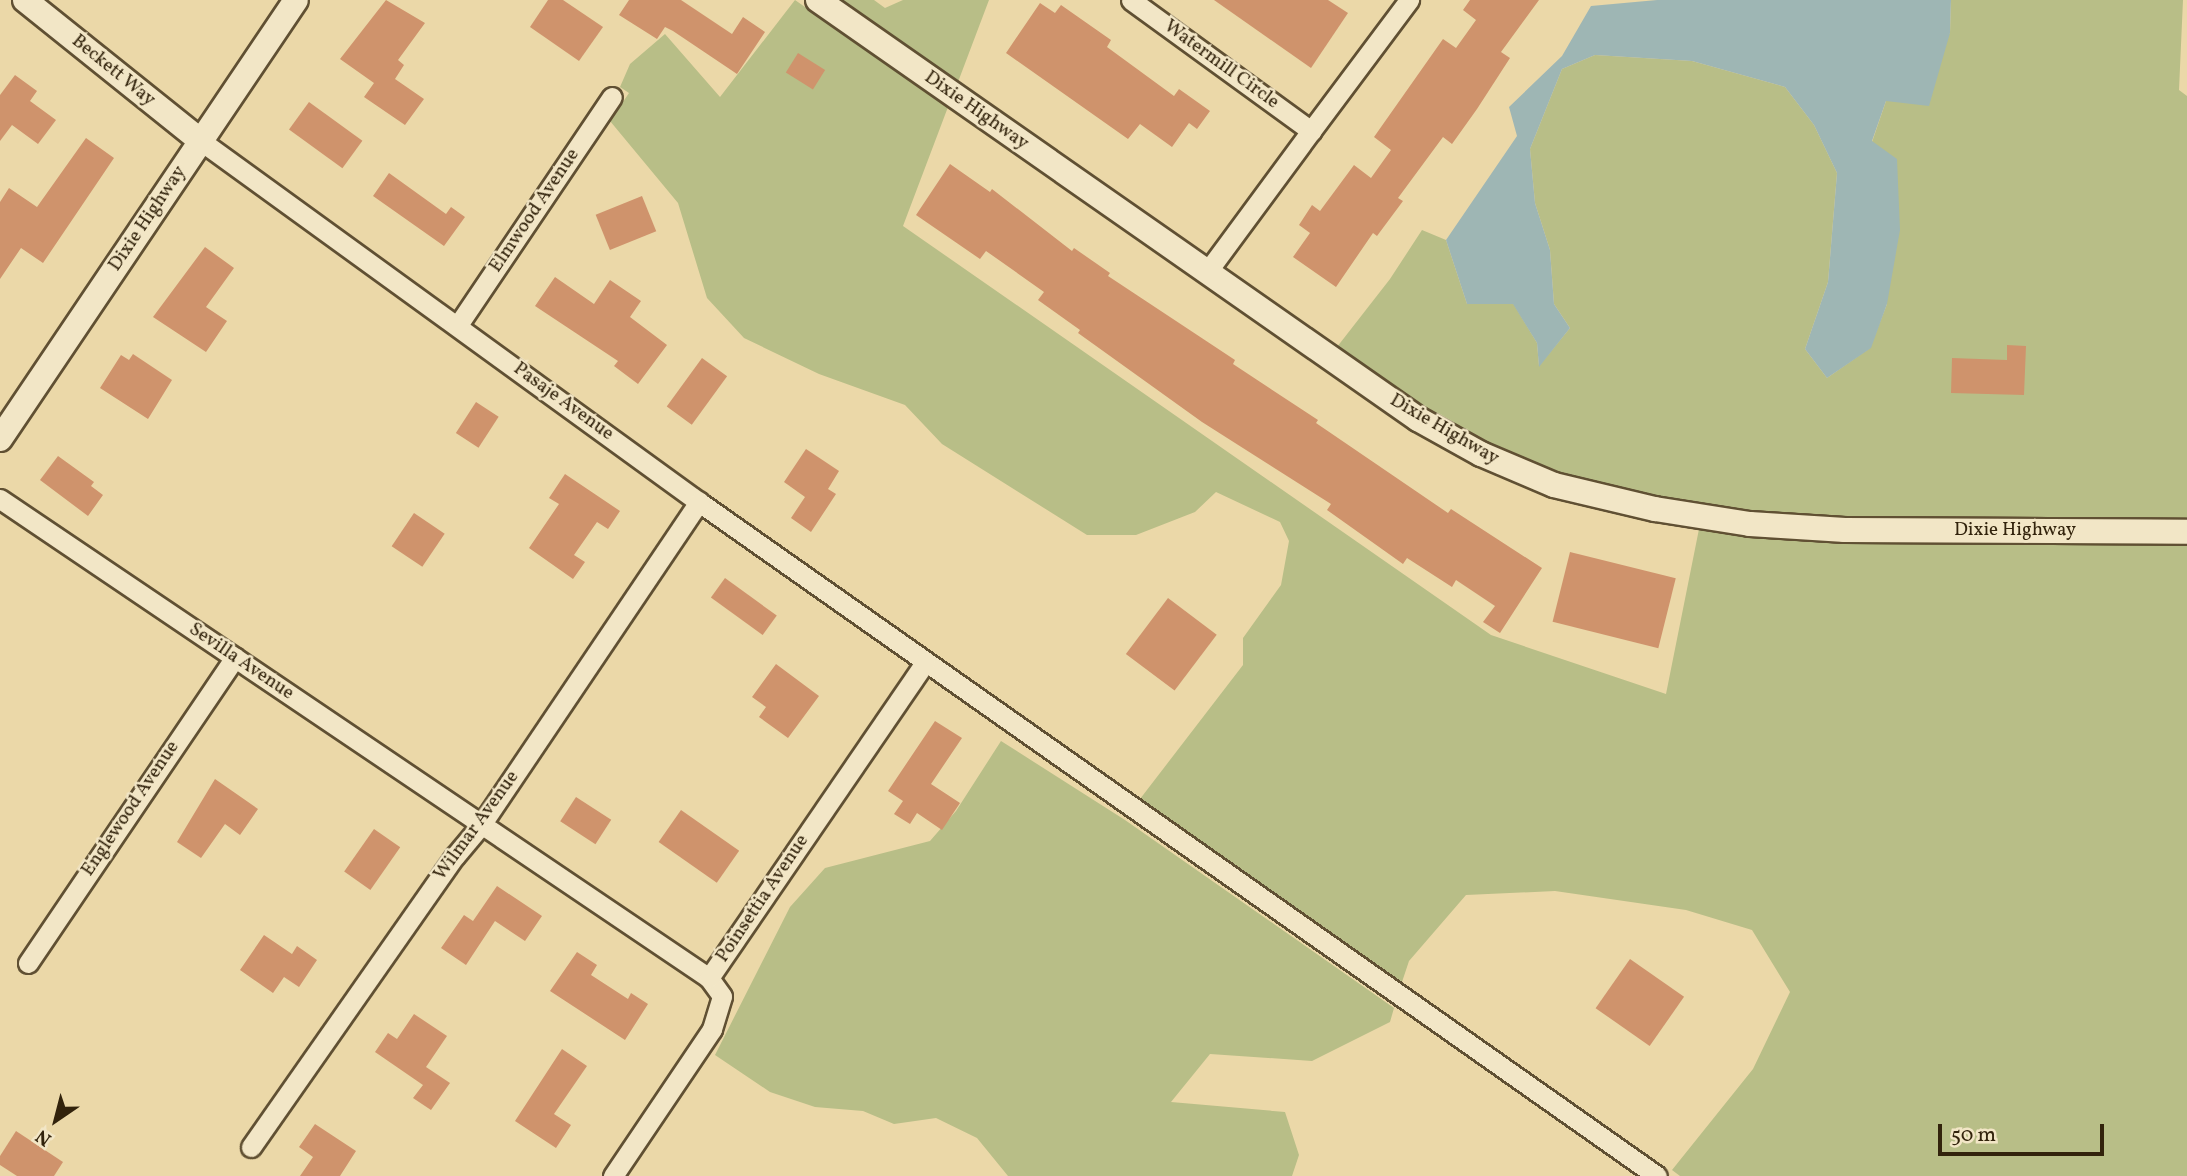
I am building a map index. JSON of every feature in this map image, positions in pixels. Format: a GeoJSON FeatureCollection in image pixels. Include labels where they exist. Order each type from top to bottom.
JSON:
{"type":"FeatureCollection","features":[{"type":"Feature","properties":{"kind":"street","name":"Beckett Way"},"geometry":{"type":"LineString","coordinates":[[26,0],[201,141]]}},
{"type":"Feature","properties":{"kind":"street","name":"Dixie Highway"},"geometry":{"type":"LineString","coordinates":[[4,423],[296,0]]}},
{"type":"Feature","properties":{"kind":"street","name":"Dixie Highway"},"geometry":{"type":"LineString","coordinates":[[818,0],[1418,419],[1480,454],[1555,485],[1655,509],[1750,524],[1844,530],[2187,531]]}},
{"type":"Feature","properties":{"kind":"street","name":"Watermill Circle"},"geometry":{"type":"LineString","coordinates":[[1131,0],[1311,131]]}},
{"type":"Feature","properties":{"kind":"street"},"geometry":{"type":"LineString","coordinates":[[1207,272],[1409,0]]}},
{"type":"Feature","properties":{"kind":"street","name":"Elmwood Avenue"},"geometry":{"type":"LineString","coordinates":[[458,325],[612,97]]}},
{"type":"Feature","properties":{"kind":"street","name":"Pasaje Avenue"},"geometry":{"type":"LineString","coordinates":[[201,141],[699,502],[1657,1176]]}},
{"type":"Feature","properties":{"kind":"street","name":"Sevilla Avenue"},"geometry":{"type":"LineString","coordinates":[[0,499],[481,825]]}},
{"type":"Feature","properties":{"kind":"street","name":"Wilmar Avenue"},"geometry":{"type":"LineString","coordinates":[[251,1147],[455,856],[481,825],[699,502]]}},
{"type":"Feature","properties":{"kind":"street","name":"Englewood Avenue"},"geometry":{"type":"LineString","coordinates":[[28,963],[235,657]]}},
{"type":"Feature","properties":{"kind":"street","name":"Poinsettia Avenue"},"geometry":{"type":"LineString","coordinates":[[613,1176],[712,1029],[722,996],[709,978],[925,662]]}},
{"type":"Feature","properties":{"kind":"street"},"geometry":{"type":"LineString","coordinates":[[481,825],[709,978]]}},
{"type":"Feature","properties":{"kind":"green space"},"geometry":{"type":"Polygon","coordinates":[[[795,0],[948,107],[903,226],[1491,635],[1666,694],[1699,529],[1843,542],[2187,544],[2187,1176],[1680,1176],[1672,1170],[1753,1069],[1790,992],[1752,930],[1686,910],[1555,891],[1466,895],[1409,961],[1402,982],[1140,799],[1243,665],[1243,638],[1281,585],[1289,541],[1280,522],[1216,492],[1195,512],[1136,535],[1087,535],[942,444],[905,405],[819,374],[744,338],[707,298],[678,203],[610,121],[629,93],[620,87],[630,64],[665,34],[720,97],[795,0]]]}},
{"type":"Feature","properties":{"kind":"green space"},"geometry":{"type":"Polygon","coordinates":[[[840,0],[874,0],[885,8],[903,0],[989,0],[958,82],[840,0]]]}},
{"type":"Feature","properties":{"kind":"green space"},"geometry":{"type":"Polygon","coordinates":[[[1951,0],[2183,0],[2179,90],[2187,96],[2187,519],[1847,518],[1753,512],[1659,496],[1555,471],[1483,440],[1425,408],[1337,347],[1390,279],[1422,230],[1446,240],[1467,304],[1513,303],[1537,343],[1539,366],[1570,328],[1554,304],[1550,250],[1535,203],[1530,149],[1562,69],[1595,55],[1692,61],[1785,87],[1814,125],[1837,173],[1828,282],[1805,349],[1827,378],[1870,348],[1887,304],[1872,142],[1886,101],[1950,33],[1951,0]]]}},
{"type":"Feature","properties":{"kind":"green space"},"geometry":{"type":"Polygon","coordinates":[[[1001,741],[1125,820],[1394,1008],[1390,1022],[1312,1061],[1210,1054],[1171,1102],[1285,1112],[1299,1155],[1292,1176],[1008,1176],[977,1138],[936,1118],[894,1124],[863,1111],[815,1107],[770,1092],[715,1055],[790,907],[825,868],[930,841],[956,811],[1001,741]]]}},
{"type":"Feature","properties":{"kind":"water"},"geometry":{"type":"Polygon","coordinates":[[[1657,0],[1951,0],[1950,33],[1929,106],[1886,101],[1872,141],[1897,159],[1900,230],[1887,304],[1871,348],[1827,378],[1805,349],[1828,282],[1837,173],[1814,125],[1785,87],[1692,61],[1595,55],[1562,69],[1530,149],[1535,203],[1550,250],[1554,304],[1570,328],[1539,367],[1537,343],[1513,304],[1467,304],[1446,240],[1517,136],[1509,107],[1562,56],[1591,6],[1657,0]]]}},
{"type":"Feature","properties":{"kind":"building"},"geometry":{"type":"Polygon","coordinates":[[[386,0],[425,23],[398,60],[404,65],[395,79],[424,99],[405,125],[364,97],[374,83],[340,59],[386,0]]]}},
{"type":"Feature","properties":{"kind":"building"},"geometry":{"type":"Polygon","coordinates":[[[548,0],[563,0],[603,27],[579,61],[530,27],[548,0]]]}},
{"type":"Feature","properties":{"kind":"building"},"geometry":{"type":"Polygon","coordinates":[[[629,0],[681,0],[732,34],[743,17],[765,32],[737,74],[665,27],[657,39],[619,15],[629,0]]]}},
{"type":"Feature","properties":{"kind":"building"},"geometry":{"type":"Polygon","coordinates":[[[1214,0],[1328,0],[1348,13],[1311,68],[1214,0]]]}},
{"type":"Feature","properties":{"kind":"building"},"geometry":{"type":"Polygon","coordinates":[[[1470,0],[1539,0],[1501,52],[1510,58],[1477,109],[1452,144],[1443,137],[1398,198],[1403,201],[1377,236],[1373,233],[1336,287],[1293,257],[1310,233],[1299,225],[1312,205],[1320,211],[1354,165],[1371,178],[1391,150],[1374,137],[1443,39],[1456,48],[1476,20],[1463,10],[1470,0]]]}},
{"type":"Feature","properties":{"kind":"building"},"geometry":{"type":"Polygon","coordinates":[[[1040,3],[1055,13],[1061,5],[1111,40],[1107,47],[1174,96],[1179,89],[1210,111],[1197,129],[1189,123],[1172,147],[1140,124],[1128,139],[1006,53],[1040,3]]]}},
{"type":"Feature","properties":{"kind":"building"},"geometry":{"type":"Polygon","coordinates":[[[798,53],[825,70],[813,89],[786,73],[798,53]]]}},
{"type":"Feature","properties":{"kind":"building"},"geometry":{"type":"Polygon","coordinates":[[[15,75],[37,91],[30,101],[56,120],[38,144],[12,125],[0,141],[0,95],[15,75]]]}},
{"type":"Feature","properties":{"kind":"building"},"geometry":{"type":"Polygon","coordinates":[[[309,102],[362,141],[342,168],[289,130],[309,102]]]}},
{"type":"Feature","properties":{"kind":"building"},"geometry":{"type":"Polygon","coordinates":[[[86,138],[114,158],[43,263],[21,248],[0,279],[0,202],[9,188],[37,207],[86,138]]]}},
{"type":"Feature","properties":{"kind":"building"},"geometry":{"type":"Polygon","coordinates":[[[950,164],[990,192],[992,189],[1072,251],[1074,248],[1110,273],[1108,276],[1235,360],[1233,364],[1318,420],[1316,423],[1448,513],[1451,509],[1542,568],[1500,633],[1483,622],[1495,606],[1456,580],[1452,587],[1407,558],[1403,564],[1327,510],[1331,504],[1202,422],[1078,333],[1080,330],[1038,300],[1044,292],[986,251],[980,259],[916,215],[950,164]]]}},
{"type":"Feature","properties":{"kind":"building"},"geometry":{"type":"Polygon","coordinates":[[[389,173],[446,214],[451,207],[465,217],[444,246],[373,196],[389,173]]]}},
{"type":"Feature","properties":{"kind":"building"},"geometry":{"type":"Polygon","coordinates":[[[642,196],[656,231],[610,250],[596,215],[642,196]]]}},
{"type":"Feature","properties":{"kind":"building"},"geometry":{"type":"Polygon","coordinates":[[[205,247],[234,268],[206,307],[227,321],[206,352],[153,317],[205,247]]]}},
{"type":"Feature","properties":{"kind":"building"},"geometry":{"type":"Polygon","coordinates":[[[555,277],[594,304],[610,280],[641,301],[630,317],[667,345],[638,384],[614,366],[618,361],[535,306],[555,277]]]}},
{"type":"Feature","properties":{"kind":"building"},"geometry":{"type":"Polygon","coordinates":[[[2007,345],[2026,346],[2024,395],[1951,393],[1952,358],[2007,360],[2007,345]]]}},
{"type":"Feature","properties":{"kind":"building"},"geometry":{"type":"Polygon","coordinates":[[[133,354],[172,380],[148,419],[100,388],[121,355],[129,360],[133,354]]]}},
{"type":"Feature","properties":{"kind":"building"},"geometry":{"type":"Polygon","coordinates":[[[702,358],[727,376],[692,425],[667,407],[702,358]]]}},
{"type":"Feature","properties":{"kind":"building"},"geometry":{"type":"Polygon","coordinates":[[[476,402],[499,417],[478,448],[456,433],[476,402]]]}},
{"type":"Feature","properties":{"kind":"building"},"geometry":{"type":"Polygon","coordinates":[[[806,449],[839,471],[828,489],[836,494],[811,532],[791,518],[805,497],[784,482],[806,449]]]}},
{"type":"Feature","properties":{"kind":"building"},"geometry":{"type":"Polygon","coordinates":[[[58,456],[94,482],[91,486],[103,495],[88,516],[40,480],[58,456]]]}},
{"type":"Feature","properties":{"kind":"building"},"geometry":{"type":"Polygon","coordinates":[[[565,474],[620,511],[608,529],[597,522],[574,555],[585,562],[573,579],[529,548],[559,504],[549,498],[565,474]]]}},
{"type":"Feature","properties":{"kind":"building"},"geometry":{"type":"Polygon","coordinates":[[[414,513],[445,534],[422,567],[392,546],[414,513]]]}},
{"type":"Feature","properties":{"kind":"building"},"geometry":{"type":"Polygon","coordinates":[[[1570,552],[1676,578],[1658,648],[1553,622],[1570,552]]]}},
{"type":"Feature","properties":{"kind":"building"},"geometry":{"type":"Polygon","coordinates":[[[725,578],[777,616],[763,635],[711,597],[725,578]]]}},
{"type":"Feature","properties":{"kind":"building"},"geometry":{"type":"Polygon","coordinates":[[[1168,598],[1217,635],[1175,691],[1126,654],[1168,598]]]}},
{"type":"Feature","properties":{"kind":"building"},"geometry":{"type":"Polygon","coordinates":[[[776,664],[819,696],[788,738],[759,717],[766,707],[752,697],[776,664]]]}},
{"type":"Feature","properties":{"kind":"building"},"geometry":{"type":"Polygon","coordinates":[[[935,721],[962,738],[931,784],[960,803],[942,830],[917,813],[910,824],[894,814],[903,801],[888,791],[935,721]]]}},
{"type":"Feature","properties":{"kind":"building"},"geometry":{"type":"Polygon","coordinates":[[[215,779],[258,809],[240,835],[225,824],[201,858],[177,842],[215,779]]]}},
{"type":"Feature","properties":{"kind":"building"},"geometry":{"type":"Polygon","coordinates":[[[576,797],[611,820],[595,844],[560,821],[576,797]]]}},
{"type":"Feature","properties":{"kind":"building"},"geometry":{"type":"Polygon","coordinates":[[[681,810],[739,851],[717,883],[659,842],[681,810]]]}},
{"type":"Feature","properties":{"kind":"building"},"geometry":{"type":"Polygon","coordinates":[[[374,829],[400,847],[370,890],[344,872],[374,829]]]}},
{"type":"Feature","properties":{"kind":"building"},"geometry":{"type":"Polygon","coordinates":[[[497,886],[542,916],[525,941],[495,921],[466,965],[441,948],[464,915],[473,921],[497,886]]]}},
{"type":"Feature","properties":{"kind":"building"},"geometry":{"type":"Polygon","coordinates":[[[264,935],[292,954],[297,946],[317,960],[299,987],[284,977],[273,993],[240,970],[264,935]]]}},
{"type":"Feature","properties":{"kind":"building"},"geometry":{"type":"Polygon","coordinates":[[[577,952],[597,965],[591,975],[628,999],[631,993],[648,1004],[625,1040],[550,991],[577,952]]]}},
{"type":"Feature","properties":{"kind":"building"},"geometry":{"type":"Polygon","coordinates":[[[1630,959],[1684,997],[1650,1046],[1596,1008],[1630,959]]]}},
{"type":"Feature","properties":{"kind":"building"},"geometry":{"type":"Polygon","coordinates":[[[414,1014],[447,1036],[426,1067],[450,1083],[431,1110],[413,1098],[423,1085],[375,1052],[388,1033],[397,1039],[414,1014]]]}},
{"type":"Feature","properties":{"kind":"building"},"geometry":{"type":"Polygon","coordinates":[[[562,1049],[587,1066],[554,1114],[571,1125],[556,1148],[515,1121],[562,1049]]]}},
{"type":"Feature","properties":{"kind":"building"},"geometry":{"type":"Polygon","coordinates":[[[315,1124],[356,1151],[340,1176],[300,1176],[313,1157],[299,1147],[315,1124]]]}},
{"type":"Feature","properties":{"kind":"building"},"geometry":{"type":"Polygon","coordinates":[[[16,1131],[63,1162],[54,1176],[17,1176],[0,1165],[0,1156],[16,1131]]]}}]}
